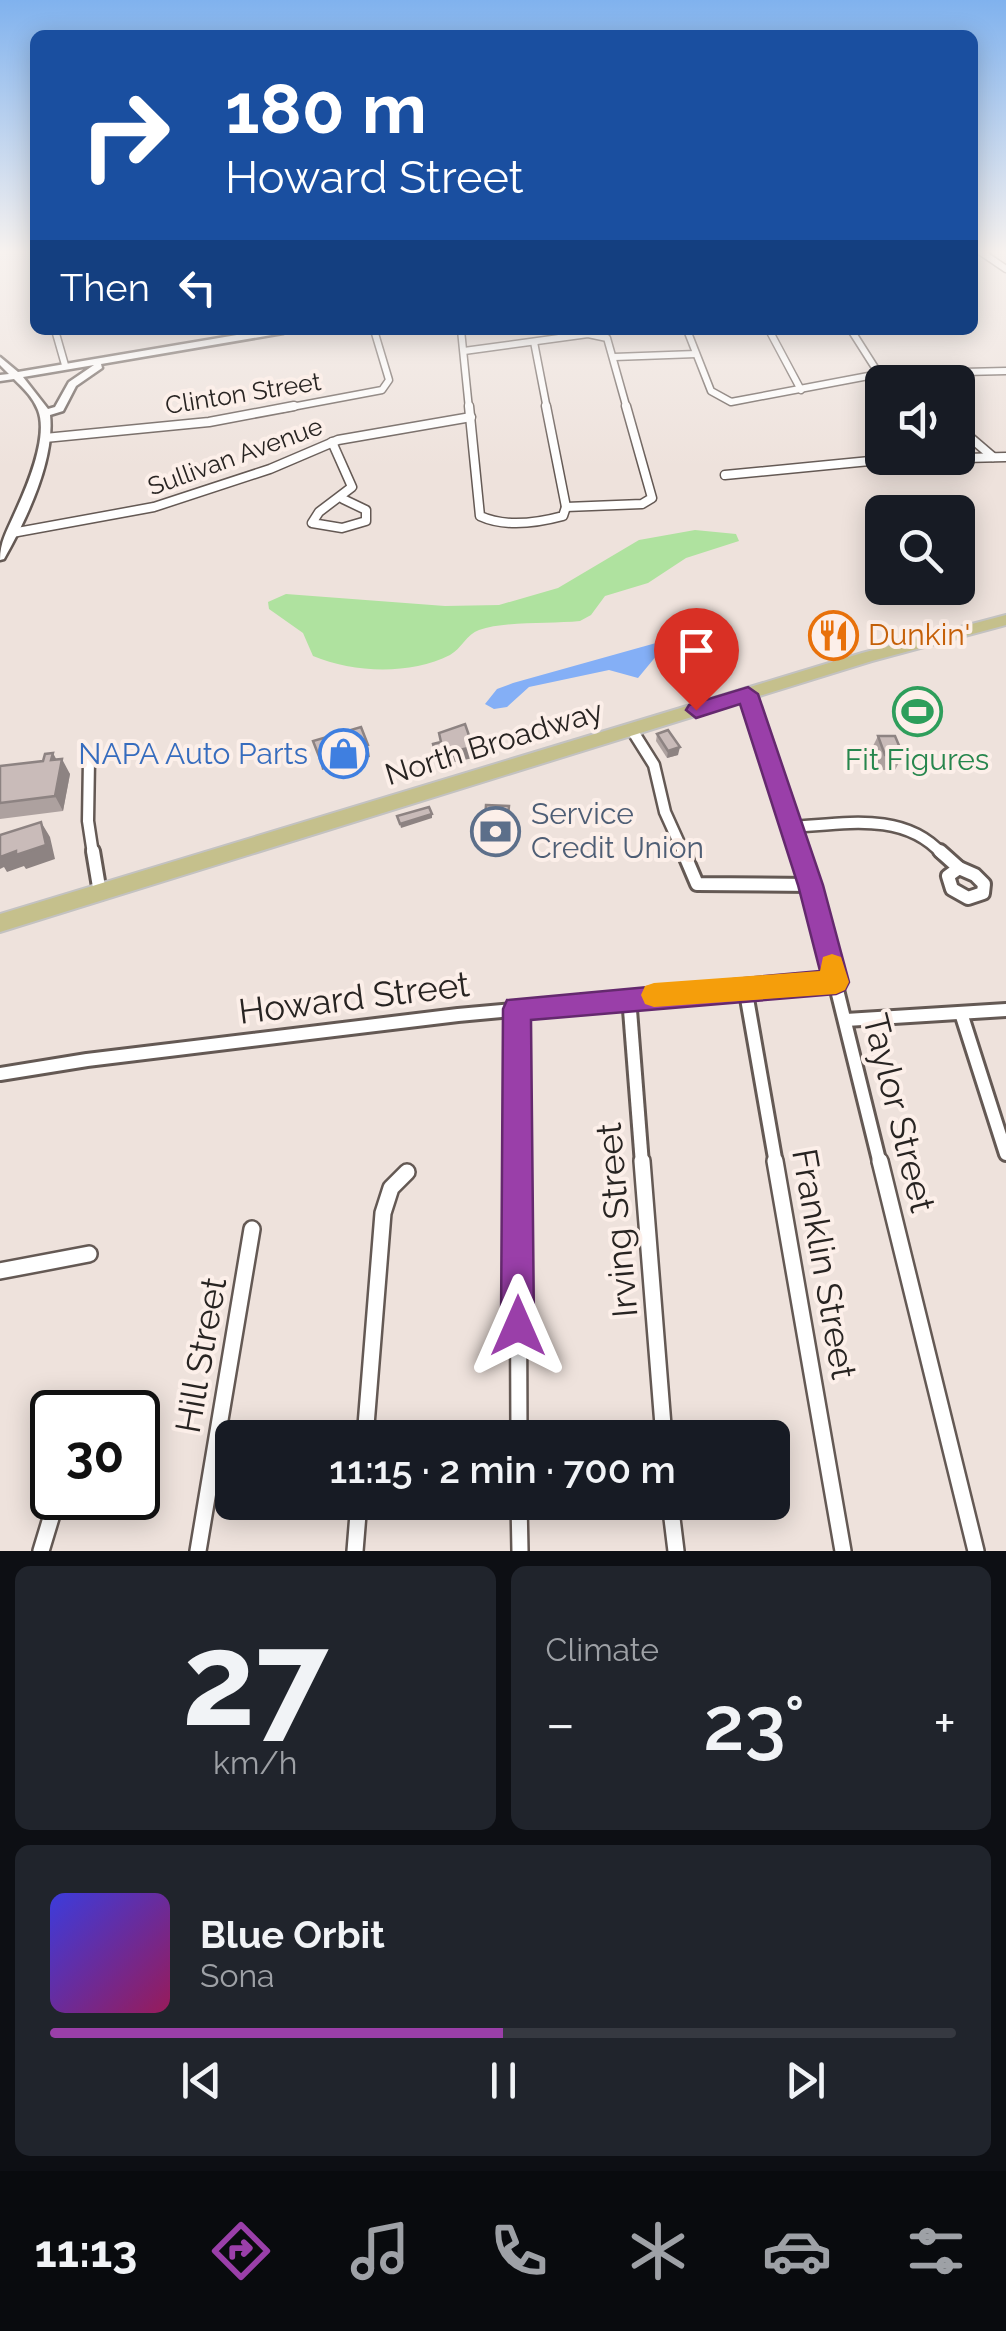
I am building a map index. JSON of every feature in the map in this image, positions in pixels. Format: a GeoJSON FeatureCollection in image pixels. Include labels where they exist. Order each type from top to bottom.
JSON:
{"type":"FeatureCollection","features":[{"type":"Feature","properties":{"kind":"main road","name":"North Broadway"},"geometry":{"type":"LineString","coordinates":[[0,924],[748,694],[1006,620]]}},
{"type":"Feature","properties":{"kind":"street"},"geometry":{"type":"LineString","coordinates":[[57,335],[66,366]]}},
{"type":"Feature","properties":{"kind":"street"},"geometry":{"type":"LineString","coordinates":[[0,378],[255,335]]}},
{"type":"Feature","properties":{"kind":"street","name":"Clinton Street"},"geometry":{"type":"LineString","coordinates":[[44,438],[208,422],[382,390],[389,380],[376,335]]}},
{"type":"Feature","properties":{"kind":"street"},"geometry":{"type":"LineString","coordinates":[[462,335],[480,516],[493,522],[548,520],[563,516],[566,507],[534,342]]}},
{"type":"Feature","properties":{"kind":"street"},"geometry":{"type":"LineString","coordinates":[[464,350],[566,335]]}},
{"type":"Feature","properties":{"kind":"street"},"geometry":{"type":"LineString","coordinates":[[566,507],[642,504],[652,498],[614,357],[606,336],[600,335]]}},
{"type":"Feature","properties":{"kind":"street"},"geometry":{"type":"LineString","coordinates":[[689,335],[711,391],[724,400],[744,402],[865,377]]}},
{"type":"Feature","properties":{"kind":"street"},"geometry":{"type":"LineString","coordinates":[[772,335],[801,390]]}},
{"type":"Feature","properties":{"kind":"street"},"geometry":{"type":"LineString","coordinates":[[854,335],[873,365]]}},
{"type":"Feature","properties":{"kind":"street"},"geometry":{"type":"LineString","coordinates":[[614,357],[696,354]]}},
{"type":"Feature","properties":{"kind":"street"},"geometry":{"type":"LineString","coordinates":[[0,360],[30,390],[44,414],[44,438],[12,533],[0,556]]}},
{"type":"Feature","properties":{"kind":"street"},"geometry":{"type":"LineString","coordinates":[[44,414],[60,408],[77,379],[112,361]]}},
{"type":"Feature","properties":{"kind":"street"},"geometry":{"type":"LineString","coordinates":[[975,372],[1002,371],[1006,384]]}},
{"type":"Feature","properties":{"kind":"street","name":"Sullivan Avenue"},"geometry":{"type":"LineString","coordinates":[[12,533],[154,507],[270,469],[332,442],[471,417]]}},
{"type":"Feature","properties":{"kind":"street"},"geometry":{"type":"LineString","coordinates":[[332,442],[352,481],[343,499],[318,512],[312,522],[342,528],[366,522],[366,510],[343,499]]}},
{"type":"Feature","properties":{"kind":"street"},"geometry":{"type":"LineString","coordinates":[[975,442],[994,458]]}},
{"type":"Feature","properties":{"kind":"street"},"geometry":{"type":"LineString","coordinates":[[725,476],[880,460],[1006,457]]}},
{"type":"Feature","properties":{"kind":"street","name":"Taylor Street"},"geometry":{"type":"LineString","coordinates":[[748,694],[811,885],[976,1551]]}},
{"type":"Feature","properties":{"kind":"street"},"geometry":{"type":"LineString","coordinates":[[632,730],[654,765],[665,812],[698,884],[811,885]]}},
{"type":"Feature","properties":{"kind":"street"},"geometry":{"type":"LineString","coordinates":[[89,760],[88,822],[100,893]]}},
{"type":"Feature","properties":{"kind":"street"},"geometry":{"type":"LineString","coordinates":[[792,827],[894,824],[933,843],[958,868]]}},
{"type":"Feature","properties":{"kind":"street","name":"Howard Street"},"geometry":{"type":"LineString","coordinates":[[0,1074],[96,1056],[517,1009],[836,982]]}},
{"type":"Feature","properties":{"kind":"street","name":"Franklin Street"},"geometry":{"type":"LineString","coordinates":[[745,987],[843,1551]]}},
{"type":"Feature","properties":{"kind":"street","name":"Irving Street"},"geometry":{"type":"LineString","coordinates":[[629,997],[663,1420]]}},
{"type":"Feature","properties":{"kind":"street"},"geometry":{"type":"LineString","coordinates":[[517,1009],[519,1420]]}},
{"type":"Feature","properties":{"kind":"street"},"geometry":{"type":"LineString","coordinates":[[846,1020],[1006,1010]]}},
{"type":"Feature","properties":{"kind":"street"},"geometry":{"type":"LineString","coordinates":[[961,1013],[1006,1154]]}},
{"type":"Feature","properties":{"kind":"street"},"geometry":{"type":"LineString","coordinates":[[367,1420],[384,1213],[391,1188],[407,1172]]}},
{"type":"Feature","properties":{"kind":"street","name":"Hill Street"},"geometry":{"type":"LineString","coordinates":[[198,1551],[252,1229]]}},
{"type":"Feature","properties":{"kind":"street"},"geometry":{"type":"LineString","coordinates":[[0,1271],[89,1254]]}},
{"type":"Feature","properties":{"kind":"street"},"geometry":{"type":"LineString","coordinates":[[41,1551],[50,1520]]}},
{"type":"Feature","properties":{"kind":"street"},"geometry":{"type":"LineString","coordinates":[[356,1551],[359,1520]]}},
{"type":"Feature","properties":{"kind":"street"},"geometry":{"type":"LineString","coordinates":[[519,1520],[520,1551]]}},
{"type":"Feature","properties":{"kind":"street"},"geometry":{"type":"LineString","coordinates":[[672,1520],[676,1551]]}},
{"type":"Feature","properties":{"kind":"green space"},"geometry":{"type":"Polygon","coordinates":[[[695,530],[736,534],[739,541],[686,558],[648,583],[605,596],[591,615],[580,621],[479,630],[450,655],[417,666],[364,668],[313,656],[303,633],[269,609],[268,602],[286,594],[445,606],[499,605],[558,588],[639,540],[695,530]]]}},
{"type":"Feature","properties":{"kind":"water"},"geometry":{"type":"Polygon","coordinates":[[[656,643],[662,649],[638,678],[609,670],[529,687],[507,707],[494,709],[485,704],[497,689],[513,683],[656,643]]]}},
{"type":"Feature","properties":{"kind":"building"},"geometry":{"type":"Polygon","coordinates":[[[465,724],[473,747],[436,755],[433,744],[441,742],[439,733],[465,724]]]}},
{"type":"Feature","properties":{"kind":"building"},"geometry":{"type":"Polygon","coordinates":[[[361,727],[368,745],[320,759],[313,741],[361,727]]]}},
{"type":"Feature","properties":{"kind":"building"},"geometry":{"type":"Polygon","coordinates":[[[668,730],[680,747],[668,751],[657,734],[668,730]]]}},
{"type":"Feature","properties":{"kind":"building"},"geometry":{"type":"Polygon","coordinates":[[[878,736],[895,736],[903,755],[885,755],[878,736]]]}},
{"type":"Feature","properties":{"kind":"building"},"geometry":{"type":"Polygon","coordinates":[[[53,753],[51,760],[62,759],[55,796],[0,803],[0,766],[43,761],[45,754],[53,753]]]}},
{"type":"Feature","properties":{"kind":"building"},"geometry":{"type":"Polygon","coordinates":[[[486,805],[509,806],[506,835],[484,834],[486,805]]]}},
{"type":"Feature","properties":{"kind":"building"},"geometry":{"type":"Polygon","coordinates":[[[429,807],[432,814],[400,824],[397,816],[429,807]]]}},
{"type":"Feature","properties":{"kind":"building"},"geometry":{"type":"Polygon","coordinates":[[[41,822],[46,845],[0,857],[0,835],[41,822]]]}},
{"type":"Feature","properties":{"kind":"slow traffic"},"geometry":{"type":"LineString","coordinates":[[654,995],[836,982],[832,966]]}},
{"type":"Feature","properties":{"kind":"place","name":"Dunkin'"},"geometry":{"type":"Point","coordinates":[833,635]}},
{"type":"Feature","properties":{"kind":"place","name":"Fit Figures"},"geometry":{"type":"Point","coordinates":[917,711]}},
{"type":"Feature","properties":{"kind":"place","name":"NAPA Auto Parts"},"geometry":{"type":"Point","coordinates":[343,754]}},
{"type":"Feature","properties":{"kind":"place","name":"Service Credit Union"},"geometry":{"type":"Point","coordinates":[496,831]}},
{"type":"Feature","properties":{"kind":"route"},"geometry":{"type":"LineString","coordinates":[[518,1326],[517,1009],[836,982],[811,885],[748,694],[696,710]]}}]}
